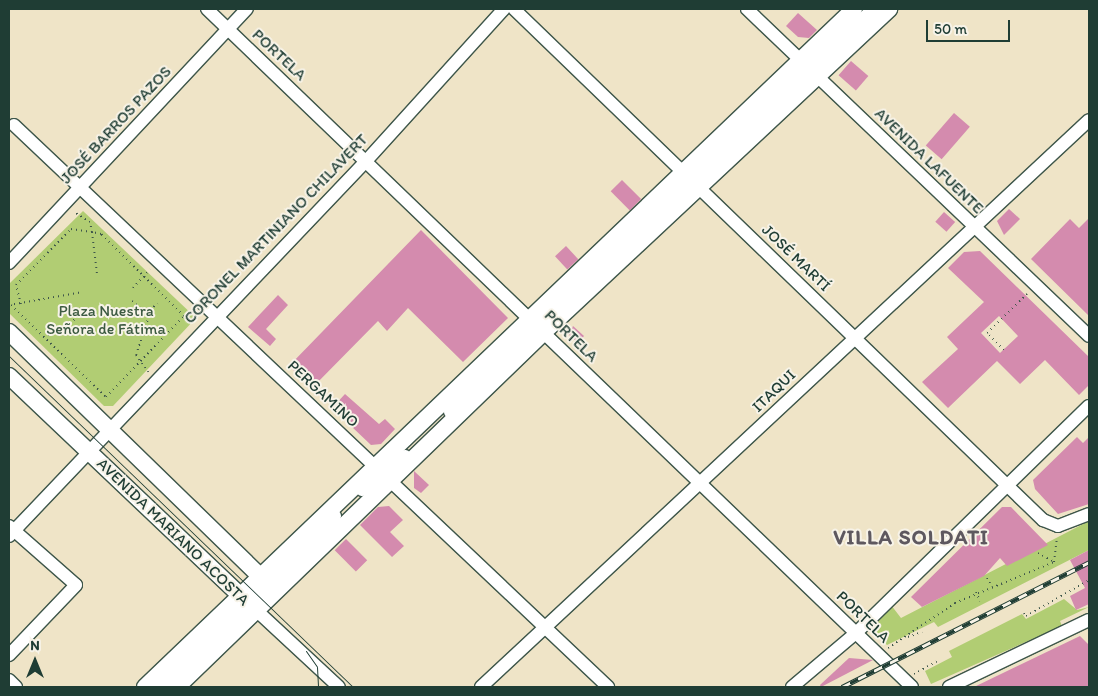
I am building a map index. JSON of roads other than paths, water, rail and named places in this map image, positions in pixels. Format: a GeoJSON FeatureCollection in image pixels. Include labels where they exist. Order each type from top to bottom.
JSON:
{"type":"FeatureCollection","features":[{"type":"Feature","properties":{"kind":"main road"},"geometry":{"type":"LineString","coordinates":[[177,687],[248,603],[536,325],[809,69],[854,9]]}},
{"type":"Feature","properties":{"kind":"main road"},"geometry":{"type":"LineString","coordinates":[[144,687],[248,603],[536,325],[809,69],[848,48],[889,9]]}},
{"type":"Feature","properties":{"kind":"main road","name":"AVENIDA MARIANO ACOSTA"},"geometry":{"type":"LineString","coordinates":[[9,332],[268,584]]}},
{"type":"Feature","properties":{"kind":"main road","name":"AVENIDA MARIANO ACOSTA"},"geometry":{"type":"LineString","coordinates":[[9,376],[248,603]]}},
{"type":"Feature","properties":{"kind":"street","name":"PORTELA"},"geometry":{"type":"LineString","coordinates":[[207,9],[367,160],[909,685]]}},
{"type":"Feature","properties":{"kind":"street","name":"JOSÉ BARROS PAZOS"},"geometry":{"type":"LineString","coordinates":[[9,263],[65,206],[81,186],[247,9]]}},
{"type":"Feature","properties":{"kind":"street","name":"CORONEL MARTINIANO CHILAVERT"},"geometry":{"type":"LineString","coordinates":[[10,531],[89,452],[108,429],[216,315],[367,160],[504,9]]}},
{"type":"Feature","properties":{"kind":"street","name":"JOSÉ MARTÍ"},"geometry":{"type":"LineString","coordinates":[[514,9],[1043,520],[1058,526],[1089,514]]}},
{"type":"Feature","properties":{"kind":"street","name":"AVENIDA LAFUENTE"},"geometry":{"type":"LineString","coordinates":[[747,9],[1089,336]]}},
{"type":"Feature","properties":{"kind":"street"},"geometry":{"type":"LineString","coordinates":[[809,69],[873,9]]}},
{"type":"Feature","properties":{"kind":"street"},"geometry":{"type":"LineString","coordinates":[[823,57],[848,48]]}},
{"type":"Feature","properties":{"kind":"street","name":"ITAQUI"},"geometry":{"type":"LineString","coordinates":[[481,687],[547,628],[854,337],[1089,120]]}},
{"type":"Feature","properties":{"kind":"street","name":"PERGAMINO"},"geometry":{"type":"LineString","coordinates":[[14,125],[160,259],[216,315],[608,687]]}},
{"type":"Feature","properties":{"kind":"street"},"geometry":{"type":"LineString","coordinates":[[797,685],[856,633],[1089,406]]}},
{"type":"Feature","properties":{"kind":"street"},"geometry":{"type":"LineString","coordinates":[[9,655],[76,585],[10,531]]}},
{"type":"Feature","properties":{"kind":"street"},"geometry":{"type":"LineString","coordinates":[[161,687],[248,603]]}},
{"type":"Feature","properties":{"kind":"street","name":"AVENIDA MARIANO ACOSTA"},"geometry":{"type":"LineString","coordinates":[[248,603],[334,686]]}},
{"type":"Feature","properties":{"kind":"street"},"geometry":{"type":"LineString","coordinates":[[950,687],[1089,620]]}},
{"type":"Feature","properties":{"kind":"street"},"geometry":{"type":"LineString","coordinates":[[9,680],[16,687]]}},
{"type":"Feature","properties":{"kind":"tram line"},"geometry":{"type":"LineString","coordinates":[[9,356],[353,687]]}},
{"type":"Feature","properties":{"kind":"tram line"},"geometry":{"type":"LineString","coordinates":[[306,651],[317,667],[318,687]]}},
{"type":"Feature","properties":{"kind":"railway"},"geometry":{"type":"LineString","coordinates":[[842,687],[1089,562]]}},
{"type":"Feature","properties":{"kind":"district","name":"VILLA SOLDATI"},"geometry":{"type":"Point","coordinates":[911,537]}},
{"type":"Feature","properties":{"kind":"park label","name":"Plaza Nuestra Señora de Fátima"},"geometry":{"type":"Point","coordinates":[106,320]}}]}
